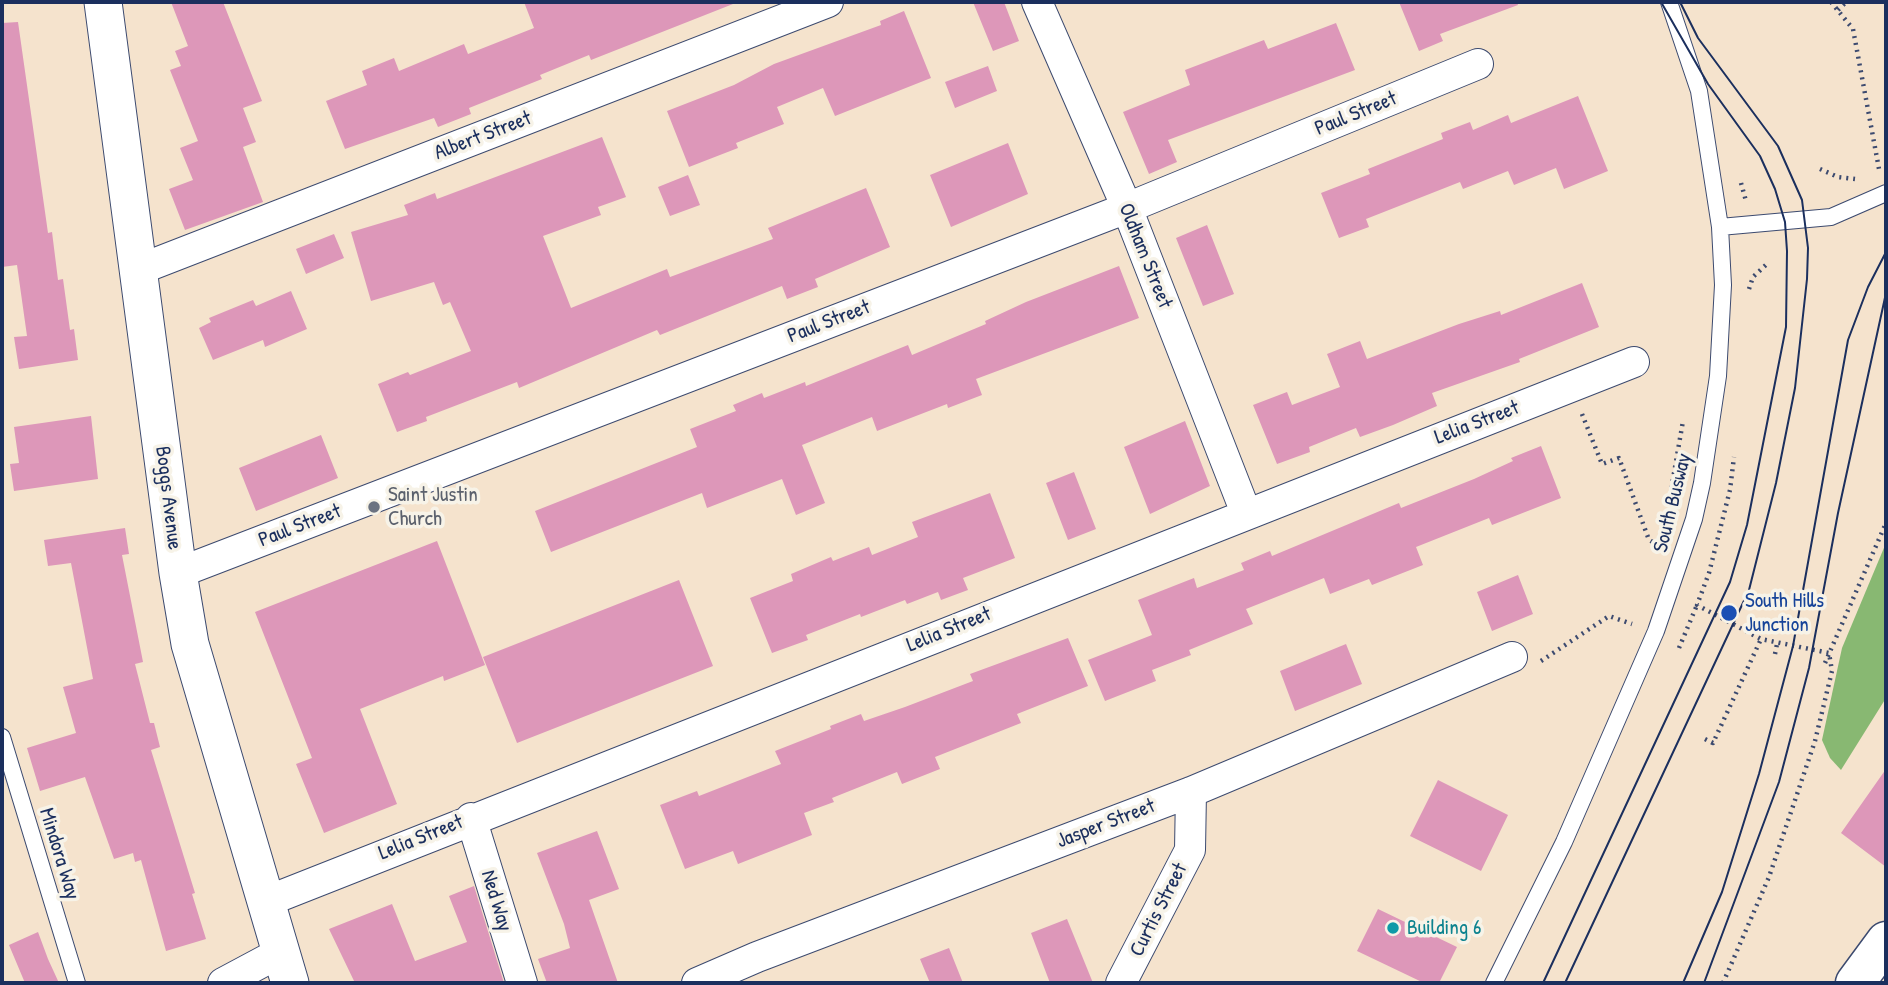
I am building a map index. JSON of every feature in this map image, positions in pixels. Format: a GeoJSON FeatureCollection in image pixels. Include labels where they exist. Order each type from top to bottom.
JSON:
{"type":"FeatureCollection","features":[{"type":"Feature","properties":{"kind":"main road"},"geometry":{"type":"LineString","coordinates":[[1855,983],[1886,940]]}},
{"type":"Feature","properties":{"kind":"street","name":"Boggs Avenue"},"geometry":{"type":"LineString","coordinates":[[103,2],[178,573],[190,643],[285,968]]}},
{"type":"Feature","properties":{"kind":"street","name":"Albert Street"},"geometry":{"type":"LineString","coordinates":[[138,270],[828,2]]}},
{"type":"Feature","properties":{"kind":"street","name":"Oldham Street"},"geometry":{"type":"LineString","coordinates":[[1037,2],[1127,208],[1246,513]]}},
{"type":"Feature","properties":{"kind":"street","name":"Paul Street"},"geometry":{"type":"LineString","coordinates":[[178,573],[1127,208],[1478,64]]}},
{"type":"Feature","properties":{"kind":"street","name":"Lelia Street"},"geometry":{"type":"LineString","coordinates":[[265,902],[471,818],[1634,362]]}},
{"type":"Feature","properties":{"kind":"street","name":"Jasper Street"},"geometry":{"type":"LineString","coordinates":[[697,983],[757,957],[1191,792],[1512,657]]}},
{"type":"Feature","properties":{"kind":"street","name":"Curtis Street"},"geometry":{"type":"LineString","coordinates":[[1121,983],[1190,850],[1191,792]]}},
{"type":"Feature","properties":{"kind":"street","name":"Ned Way"},"geometry":{"type":"LineString","coordinates":[[471,818],[522,983]]}},
{"type":"Feature","properties":{"kind":"street"},"geometry":{"type":"LineString","coordinates":[[223,983],[285,968]]}},
{"type":"Feature","properties":{"kind":"lane","name":"South Busway"},"geometry":{"type":"LineString","coordinates":[[1494,983],[1564,842],[1656,631],[1695,519],[1718,376],[1723,285],[1720,227],[1699,91],[1669,2]]}},
{"type":"Feature","properties":{"kind":"lane"},"geometry":{"type":"LineString","coordinates":[[1720,227],[1831,217],[1886,193]]}},
{"type":"Feature","properties":{"kind":"lane","name":"Mindora Way"},"geometry":{"type":"LineString","coordinates":[[2,737],[77,983]]}},
{"type":"Feature","properties":{"kind":"path"},"geometry":{"type":"LineString","coordinates":[[1831,2],[1853,29],[1878,160]]}},
{"type":"Feature","properties":{"kind":"path"},"geometry":{"type":"LineString","coordinates":[[1838,10],[1846,2]]}},
{"type":"Feature","properties":{"kind":"path"},"geometry":{"type":"LineString","coordinates":[[1820,169],[1838,177],[1865,180]]}},
{"type":"Feature","properties":{"kind":"path"},"geometry":{"type":"LineString","coordinates":[[1738,175],[1747,206]]}},
{"type":"Feature","properties":{"kind":"path"},"geometry":{"type":"LineString","coordinates":[[1572,387],[1602,464],[1619,458],[1648,540],[1662,547]]}},
{"type":"Feature","properties":{"kind":"path"},"geometry":{"type":"LineString","coordinates":[[1669,507],[1684,415]]}},
{"type":"Feature","properties":{"kind":"path"},"geometry":{"type":"LineString","coordinates":[[1825,663],[1886,523]]}},
{"type":"Feature","properties":{"kind":"path"},"geometry":{"type":"LineString","coordinates":[[1658,558],[1664,534]]}},
{"type":"Feature","properties":{"kind":"path"},"geometry":{"type":"LineString","coordinates":[[1679,648],[1709,573]]}},
{"type":"Feature","properties":{"kind":"path"},"geometry":{"type":"LineString","coordinates":[[1697,605],[1761,639],[1829,653]]}},
{"type":"Feature","properties":{"kind":"path"},"geometry":{"type":"LineString","coordinates":[[1632,625],[1637,613]]}},
{"type":"Feature","properties":{"kind":"path"},"geometry":{"type":"LineString","coordinates":[[1705,739],[1713,743],[1761,639]]}},
{"type":"Feature","properties":{"kind":"path"},"geometry":{"type":"LineString","coordinates":[[1775,654],[1777,643]]}},
{"type":"Feature","properties":{"kind":"path"},"geometry":{"type":"LineString","coordinates":[[1723,983],[1769,877],[1815,741],[1832,671],[1829,653]]}},
{"type":"Feature","properties":{"kind":"green space"},"geometry":{"type":"Polygon","coordinates":[[[1886,543],[1886,698],[1841,770],[1830,758],[1822,740],[1842,648],[1886,543]]]}},
{"type":"Feature","properties":{"kind":"building"},"geometry":{"type":"Polygon","coordinates":[[[171,2],[223,2],[262,101],[243,108],[256,142],[243,147],[263,202],[185,230],[169,189],[193,180],[180,148],[198,141],[170,70],[181,66],[175,51],[188,46],[171,2]]]}},
{"type":"Feature","properties":{"kind":"building"},"geometry":{"type":"Polygon","coordinates":[[[524,2],[733,4],[591,60],[589,55],[540,75],[542,79],[469,108],[471,114],[438,127],[434,118],[345,149],[326,101],[367,85],[362,71],[394,58],[399,71],[464,44],[468,54],[534,28],[524,2]]]}},
{"type":"Feature","properties":{"kind":"building"},"geometry":{"type":"Polygon","coordinates":[[[973,2],[1004,2],[1019,41],[993,51],[973,2]]]}},
{"type":"Feature","properties":{"kind":"building"},"geometry":{"type":"Polygon","coordinates":[[[1399,2],[1517,2],[1518,5],[1440,34],[1443,41],[1419,51],[1399,2]]]}},
{"type":"Feature","properties":{"kind":"building"},"geometry":{"type":"Polygon","coordinates":[[[904,11],[931,78],[835,116],[823,88],[777,107],[784,124],[736,143],[738,148],[689,167],[667,111],[734,85],[774,64],[881,25],[880,21],[904,11]]]}},
{"type":"Feature","properties":{"kind":"building"},"geometry":{"type":"Polygon","coordinates":[[[18,22],[48,233],[52,232],[58,280],[63,279],[70,330],[74,329],[78,360],[19,369],[14,337],[27,336],[17,265],[2,267],[2,23],[18,22]]]}},
{"type":"Feature","properties":{"kind":"building"},"geometry":{"type":"Polygon","coordinates":[[[1336,23],[1355,70],[1168,140],[1177,162],[1149,174],[1123,112],[1190,85],[1185,70],[1264,40],[1268,49],[1336,23]]]}},
{"type":"Feature","properties":{"kind":"building"},"geometry":{"type":"Polygon","coordinates":[[[988,66],[997,91],[955,108],[945,82],[988,66]]]}},
{"type":"Feature","properties":{"kind":"building"},"geometry":{"type":"Polygon","coordinates":[[[1578,96],[1608,171],[1564,189],[1556,168],[1514,185],[1508,171],[1463,189],[1460,182],[1366,219],[1369,227],[1339,238],[1321,193],[1370,174],[1368,169],[1443,139],[1441,133],[1470,122],[1473,130],[1508,115],[1511,123],[1578,96]]]}},
{"type":"Feature","properties":{"kind":"building"},"geometry":{"type":"Polygon","coordinates":[[[602,137],[626,197],[598,207],[601,215],[543,236],[571,308],[667,269],[670,277],[773,239],[768,228],[866,188],[890,247],[815,279],[818,287],[787,299],[782,286],[660,335],[657,330],[519,388],[517,382],[426,417],[427,421],[397,432],[378,384],[408,372],[410,375],[471,351],[450,302],[443,305],[434,282],[371,301],[351,232],[408,215],[404,205],[435,193],[437,199],[602,137]]]}},
{"type":"Feature","properties":{"kind":"building"},"geometry":{"type":"Polygon","coordinates":[[[1008,143],[1028,194],[951,227],[930,175],[1008,143]]]}},
{"type":"Feature","properties":{"kind":"building"},"geometry":{"type":"Polygon","coordinates":[[[688,175],[700,205],[670,216],[658,187],[688,175]]]}},
{"type":"Feature","properties":{"kind":"building"},"geometry":{"type":"Polygon","coordinates":[[[1207,225],[1234,294],[1203,306],[1176,238],[1207,225]]]}},
{"type":"Feature","properties":{"kind":"building"},"geometry":{"type":"Polygon","coordinates":[[[334,234],[344,258],[306,274],[296,249],[334,234]]]}},
{"type":"Feature","properties":{"kind":"building"},"geometry":{"type":"Polygon","coordinates":[[[1119,266],[1139,318],[976,379],[982,395],[948,408],[947,404],[877,431],[872,417],[802,445],[825,503],[796,515],[782,479],[707,508],[702,493],[551,552],[535,511],[697,447],[690,429],[736,411],[733,405],[762,393],[764,398],[805,382],[806,386],[908,345],[912,355],[986,324],[985,321],[1026,302],[1119,266]]]}},
{"type":"Feature","properties":{"kind":"building"},"geometry":{"type":"Polygon","coordinates":[[[1582,283],[1599,327],[1519,359],[1520,362],[1432,393],[1437,406],[1393,425],[1360,437],[1356,428],[1309,447],[1310,452],[1277,464],[1253,405],[1287,392],[1292,405],[1340,387],[1327,354],[1360,341],[1367,359],[1459,324],[1500,311],[1501,315],[1582,283]]]}},
{"type":"Feature","properties":{"kind":"building"},"geometry":{"type":"Polygon","coordinates":[[[291,291],[307,329],[265,347],[263,340],[213,360],[199,328],[211,322],[209,318],[253,300],[256,306],[291,291]]]}},
{"type":"Feature","properties":{"kind":"building"},"geometry":{"type":"Polygon","coordinates":[[[91,416],[98,479],[14,491],[10,464],[19,463],[14,427],[91,416]]]}},
{"type":"Feature","properties":{"kind":"building"},"geometry":{"type":"Polygon","coordinates":[[[1185,421],[1210,486],[1150,514],[1124,447],[1185,421]]]}},
{"type":"Feature","properties":{"kind":"building"},"geometry":{"type":"Polygon","coordinates":[[[321,435],[338,478],[256,511],[239,468],[321,435]]]}},
{"type":"Feature","properties":{"kind":"building"},"geometry":{"type":"Polygon","coordinates":[[[1541,446],[1561,498],[1492,525],[1489,518],[1416,547],[1423,565],[1372,585],[1369,579],[1330,594],[1324,578],[1246,609],[1253,624],[1189,650],[1191,655],[1152,670],[1156,681],[1105,701],[1088,660],[1152,635],[1138,600],[1194,578],[1197,588],[1244,570],[1241,563],[1270,551],[1272,556],[1399,503],[1401,508],[1474,479],[1513,461],[1511,458],[1541,446]]]}},
{"type":"Feature","properties":{"kind":"building"},"geometry":{"type":"Polygon","coordinates":[[[1074,472],[1096,529],[1068,540],[1046,483],[1074,472]]]}},
{"type":"Feature","properties":{"kind":"building"},"geometry":{"type":"Polygon","coordinates":[[[990,493],[1015,558],[963,578],[968,590],[941,600],[938,592],[907,604],[905,600],[861,617],[860,614],[806,635],[808,640],[772,653],[750,598],[793,581],[791,574],[831,557],[833,561],[869,547],[872,555],[918,537],[912,522],[990,493]]]}},
{"type":"Feature","properties":{"kind":"building"},"geometry":{"type":"Polygon","coordinates":[[[125,528],[129,554],[122,555],[143,662],[135,664],[150,723],[154,723],[160,747],[151,750],[195,893],[192,894],[206,939],[166,951],[141,860],[135,862],[133,853],[114,859],[85,777],[40,791],[27,748],[76,733],[63,687],[93,679],[71,563],[48,566],[44,540],[125,528]]]}},
{"type":"Feature","properties":{"kind":"building"},"geometry":{"type":"Polygon","coordinates":[[[437,541],[485,665],[444,681],[443,676],[360,709],[397,804],[324,833],[296,764],[312,758],[255,612],[437,541]]]}},
{"type":"Feature","properties":{"kind":"building"},"geometry":{"type":"Polygon","coordinates":[[[1518,575],[1533,614],[1492,631],[1477,592],[1518,575]]]}},
{"type":"Feature","properties":{"kind":"building"},"geometry":{"type":"Polygon","coordinates":[[[679,580],[713,666],[517,743],[483,657],[679,580]]]}},
{"type":"Feature","properties":{"kind":"building"},"geometry":{"type":"Polygon","coordinates":[[[1068,638],[1088,686],[1017,714],[1021,723],[935,757],[940,769],[902,784],[897,772],[832,798],[834,802],[804,813],[812,835],[738,864],[733,851],[685,869],[660,805],[697,791],[699,796],[781,764],[775,751],[831,729],[830,726],[861,714],[864,721],[905,707],[973,681],[970,674],[1068,638]]]}},
{"type":"Feature","properties":{"kind":"building"},"geometry":{"type":"Polygon","coordinates":[[[1346,644],[1362,684],[1295,711],[1280,671],[1346,644]]]}},
{"type":"Feature","properties":{"kind":"building"},"geometry":{"type":"Polygon","coordinates":[[[1886,769],[1886,867],[1841,833],[1886,769]]]}},
{"type":"Feature","properties":{"kind":"building"},"geometry":{"type":"Polygon","coordinates":[[[1438,780],[1508,815],[1481,871],[1410,836],[1438,780]]]}},
{"type":"Feature","properties":{"kind":"building"},"geometry":{"type":"Polygon","coordinates":[[[597,831],[619,889],[589,900],[618,983],[547,983],[538,959],[570,948],[564,924],[537,853],[597,831]]]}},
{"type":"Feature","properties":{"kind":"building"},"geometry":{"type":"Polygon","coordinates":[[[474,886],[504,983],[355,983],[329,929],[392,904],[415,961],[467,942],[449,896],[474,886]]]}},
{"type":"Feature","properties":{"kind":"building","name":"Building 6"},"geometry":{"type":"Polygon","coordinates":[[[1378,909],[1457,947],[1439,983],[1424,983],[1357,951],[1378,909]]]}},
{"type":"Feature","properties":{"kind":"building"},"geometry":{"type":"Polygon","coordinates":[[[1067,919],[1093,983],[1050,983],[1031,933],[1067,919]]]}},
{"type":"Feature","properties":{"kind":"building"},"geometry":{"type":"Polygon","coordinates":[[[38,932],[59,983],[25,983],[9,945],[38,932]]]}},
{"type":"Feature","properties":{"kind":"building"},"geometry":{"type":"Polygon","coordinates":[[[949,948],[963,983],[930,983],[920,959],[949,948]]]}},
{"type":"Feature","properties":{"kind":"tram line"},"geometry":{"type":"LineString","coordinates":[[1543,983],[1730,582],[1747,525],[1786,327],[1785,222],[1775,189],[1760,156],[1708,84],[1661,2]]}},
{"type":"Feature","properties":{"kind":"tram line"},"geometry":{"type":"LineString","coordinates":[[1565,983],[1749,590],[1776,483],[1795,388],[1807,279],[1808,248],[1802,200],[1778,146],[1698,38],[1680,2]]}},
{"type":"Feature","properties":{"kind":"tram line"},"geometry":{"type":"LineString","coordinates":[[1683,983],[1722,892],[1759,774],[1793,646],[1848,340],[1868,287],[1886,252]]}},
{"type":"Feature","properties":{"kind":"tram line"},"geometry":{"type":"LineString","coordinates":[[1704,983],[1779,782],[1809,668],[1838,513],[1886,293]]}},
{"type":"Feature","properties":{"kind":"place","name":"Saint Justin Church"},"geometry":{"type":"Point","coordinates":[374,507]}},
{"type":"Feature","properties":{"kind":"place","name":"South Hills Junction"},"geometry":{"type":"Point","coordinates":[1729,613]}},
{"type":"Feature","properties":{"kind":"place","name":"Building 6"},"geometry":{"type":"Point","coordinates":[1393,928]}}]}
